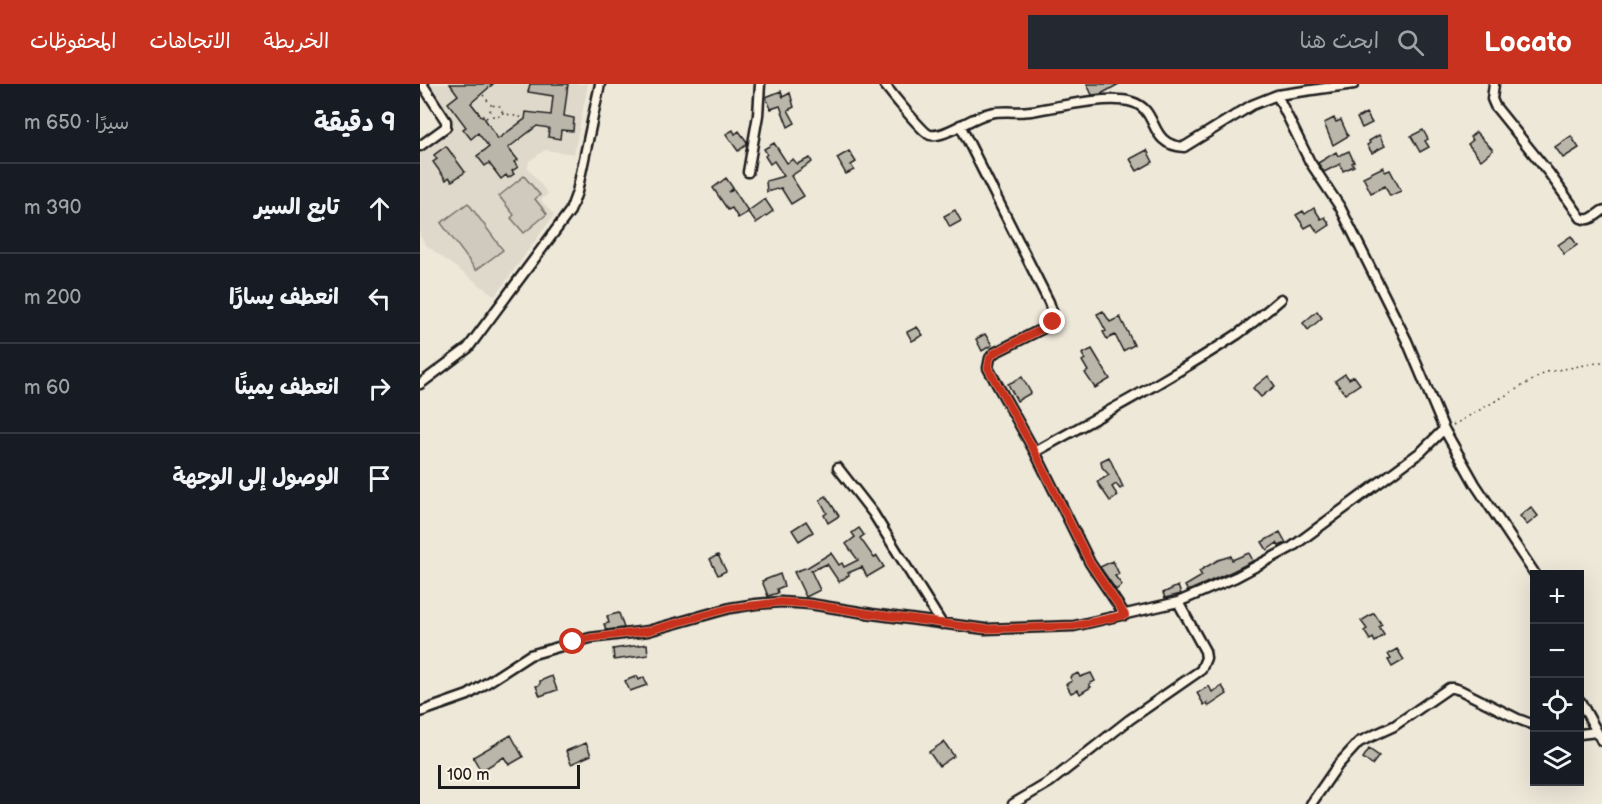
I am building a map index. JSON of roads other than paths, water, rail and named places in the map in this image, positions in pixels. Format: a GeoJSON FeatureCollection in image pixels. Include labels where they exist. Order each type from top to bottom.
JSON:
{"type":"FeatureCollection","features":[{"type":"Feature","properties":{"kind":"street"},"geometry":{"type":"LineString","coordinates":[[420,146],[446,127],[446,121],[422,84]]}},
{"type":"Feature","properties":{"kind":"street"},"geometry":{"type":"LineString","coordinates":[[420,384],[468,348],[570,211],[578,192],[600,84]]}},
{"type":"Feature","properties":{"kind":"street"},"geometry":{"type":"LineString","coordinates":[[748,172],[758,115],[760,84]]}},
{"type":"Feature","properties":{"kind":"street"},"geometry":{"type":"LineString","coordinates":[[884,84],[923,132],[930,135],[940,134],[989,113],[1029,111],[1101,101],[1130,101],[1139,105],[1146,112],[1165,143],[1184,147],[1252,105],[1276,95],[1354,84]]}},
{"type":"Feature","properties":{"kind":"street"},"geometry":{"type":"LineString","coordinates":[[1494,84],[1492,99],[1496,106],[1581,218],[1592,219],[1602,211]]}},
{"type":"Feature","properties":{"kind":"street"},"geometry":{"type":"LineString","coordinates":[[1276,95],[1310,162],[1340,207],[1407,340],[1444,429],[1475,484],[1532,570]]}},
{"type":"Feature","properties":{"kind":"street"},"geometry":{"type":"LineString","coordinates":[[960,125],[1049,302],[1054,317],[1050,325],[994,353],[989,362],[990,374],[1035,452],[1086,555],[1125,615]]}},
{"type":"Feature","properties":{"kind":"street"},"geometry":{"type":"LineString","coordinates":[[1035,452],[1154,386],[1217,347],[1281,299]]}},
{"type":"Feature","properties":{"kind":"street"},"geometry":{"type":"LineString","coordinates":[[420,712],[468,695],[530,655],[590,638],[648,631],[730,608],[781,602],[800,603],[985,629],[1074,626],[1179,602],[1236,577],[1292,547],[1422,451],[1444,429]]}},
{"type":"Feature","properties":{"kind":"street"},"geometry":{"type":"LineString","coordinates":[[838,468],[873,513],[942,624]]}},
{"type":"Feature","properties":{"kind":"street"},"geometry":{"type":"LineString","coordinates":[[1013,804],[1050,782],[1129,720],[1201,670],[1206,658],[1204,651],[1179,602]]}},
{"type":"Feature","properties":{"kind":"street"},"geometry":{"type":"LineString","coordinates":[[1311,804],[1338,765],[1359,742],[1394,726],[1449,688],[1460,690],[1530,724]]}},
{"type":"Feature","properties":{"kind":"street"},"geometry":{"type":"LineString","coordinates":[[1584,708],[1602,741]]}},
{"type":"Feature","properties":{"kind":"street"},"geometry":{"type":"LineString","coordinates":[[1584,734],[1597,732]]}}]}
